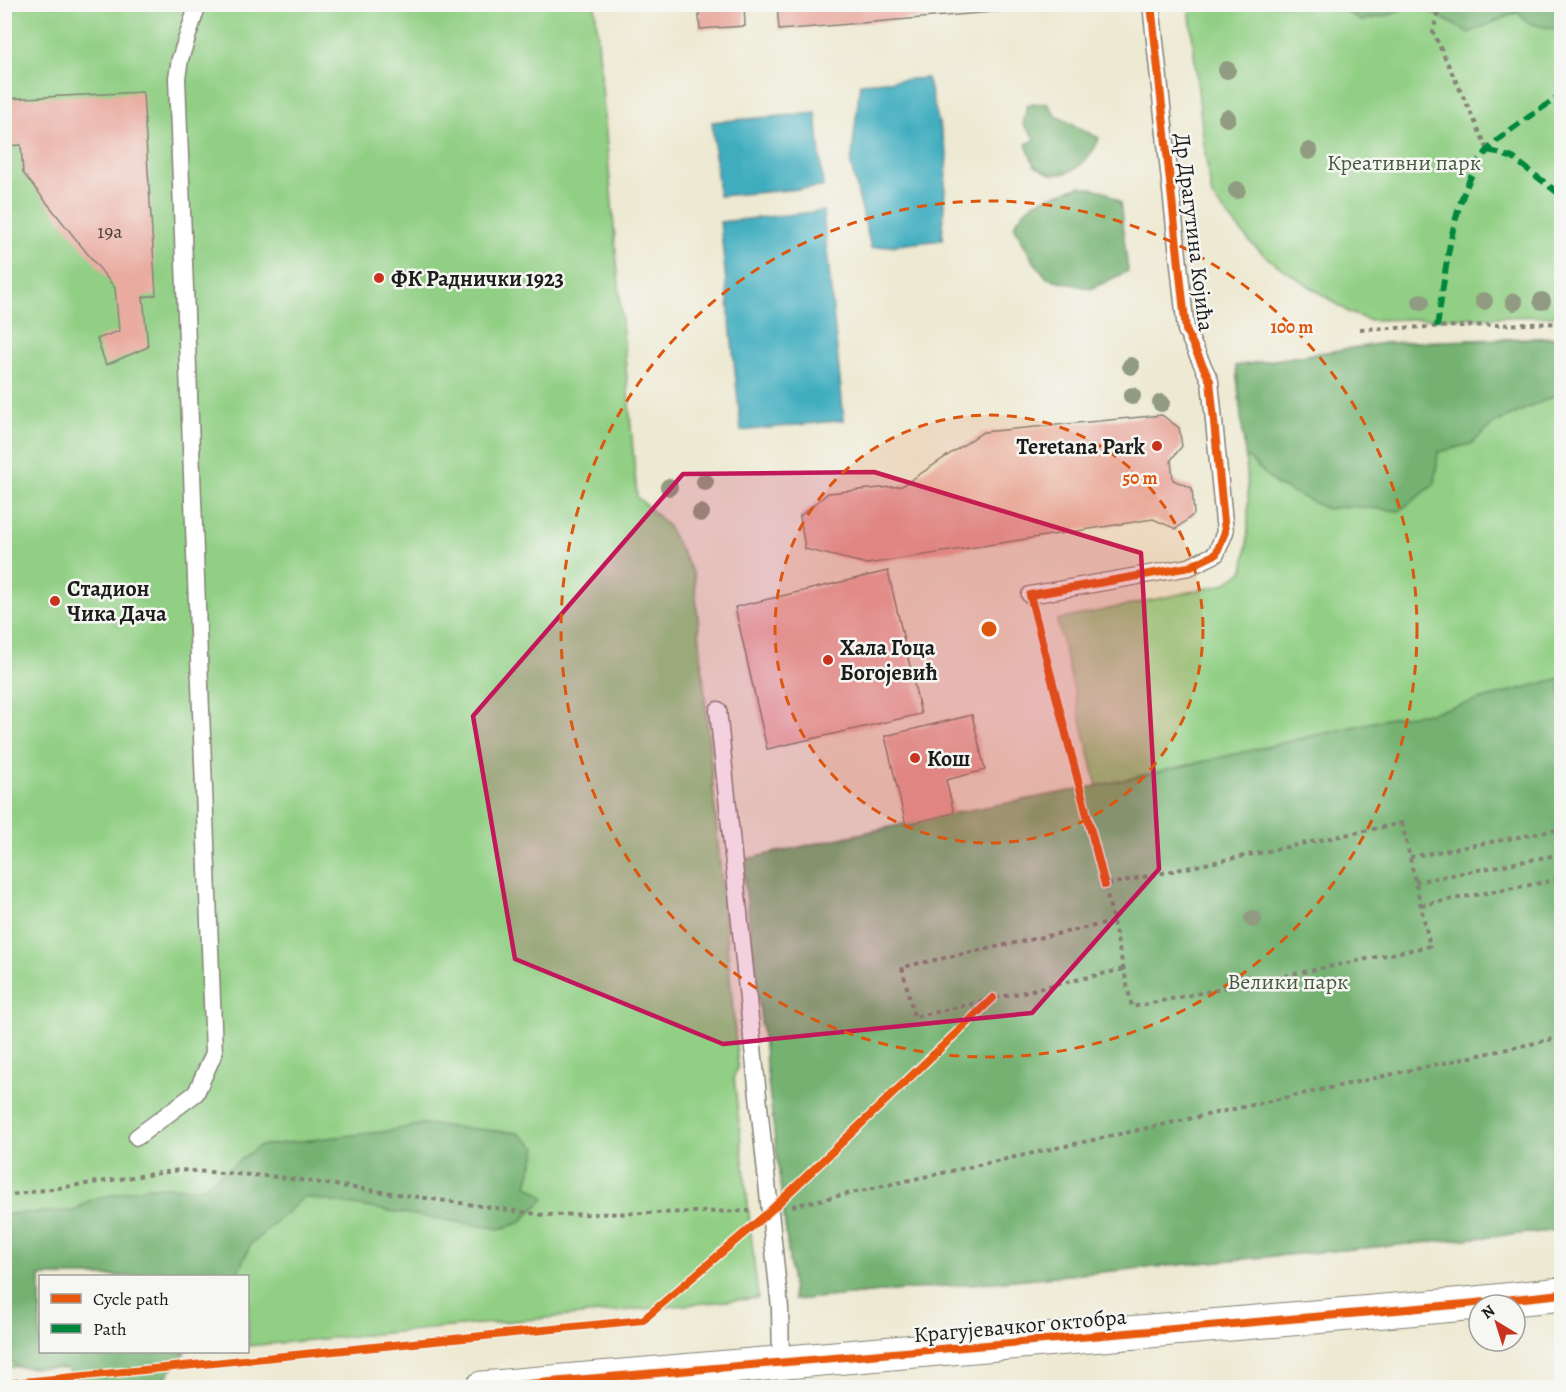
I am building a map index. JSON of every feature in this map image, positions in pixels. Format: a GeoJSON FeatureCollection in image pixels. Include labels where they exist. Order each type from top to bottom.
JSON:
{"type":"FeatureCollection","features":[{"type":"Feature","properties":{"kind":"street","name":"Крагујевачког октобра"},"geometry":{"type":"LineString","coordinates":[[482,1388],[782,1364],[1562,1294]]}},
{"type":"Feature","properties":{"kind":"lane"},"geometry":{"type":"LineString","coordinates":[[137,1137],[196,1093],[214,1053],[177,78],[180,59],[198,4]]}},
{"type":"Feature","properties":{"kind":"lane","name":"Др Драгутина Којића"},"geometry":{"type":"LineString","coordinates":[[1030,595],[1189,567],[1216,554],[1225,532],[1210,381],[1186,330],[1151,4]]}},
{"type":"Feature","properties":{"kind":"lane"},"geometry":{"type":"LineString","coordinates":[[718,710],[780,1308],[782,1364]]}},
{"type":"Feature","properties":{"kind":"path"},"geometry":{"type":"LineString","coordinates":[[1440,4],[1433,32],[1488,150]]}},
{"type":"Feature","properties":{"kind":"path"},"geometry":{"type":"LineString","coordinates":[[1360,329],[1562,323]]}},
{"type":"Feature","properties":{"kind":"path"},"geometry":{"type":"LineString","coordinates":[[1030,595],[1105,885],[1132,1007],[1430,946],[1402,822],[1105,885]]}},
{"type":"Feature","properties":{"kind":"path"},"geometry":{"type":"LineString","coordinates":[[1410,857],[1562,828]]}},
{"type":"Feature","properties":{"kind":"path"},"geometry":{"type":"LineString","coordinates":[[1415,882],[1562,854]]}},
{"type":"Feature","properties":{"kind":"path"},"geometry":{"type":"LineString","coordinates":[[1421,905],[1562,879]]}},
{"type":"Feature","properties":{"kind":"path"},"geometry":{"type":"LineString","coordinates":[[1113,922],[902,967],[914,1017],[1124,969]]}},
{"type":"Feature","properties":{"kind":"path"},"geometry":{"type":"LineString","coordinates":[[4,1384],[644,1320],[770,1211],[993,998]]}},
{"type":"Feature","properties":{"kind":"highlighted area"},"geometry":{"type":"Polygon","coordinates":[[[874,472],[1141,553],[1159,869],[1032,1013],[723,1044],[515,959],[473,716],[683,474],[874,472]]]}},
{"type":"Feature","properties":{"kind":"green space"},"geometry":{"type":"Polygon","coordinates":[[[5,5],[595,5],[637,497],[667,525],[694,575],[738,1067],[734,1076],[758,1298],[249,1346],[249,1275],[39,1275],[39,1353],[174,1353],[5,1368],[5,5]]]}},
{"type":"Feature","properties":{"kind":"green space","name":"Креативни парк"},"geometry":{"type":"Polygon","coordinates":[[[1189,5],[1561,5],[1561,316],[1368,320],[1350,313],[1271,261],[1251,243],[1212,197],[1204,146],[1189,5]]]}},
{"type":"Feature","properties":{"kind":"green space"},"geometry":{"type":"Polygon","coordinates":[[[1336,5],[1409,5],[1392,14],[1361,21],[1336,5]]]}},
{"type":"Feature","properties":{"kind":"green space"},"geometry":{"type":"Polygon","coordinates":[[[1423,5],[1561,5],[1561,31],[1528,23],[1517,12],[1469,33],[1423,5]]]}},
{"type":"Feature","properties":{"kind":"green space"},"geometry":{"type":"Polygon","coordinates":[[[1047,103],[1056,116],[1099,138],[1092,152],[1081,164],[1075,169],[1060,174],[1050,173],[1034,165],[1026,144],[1036,139],[1023,124],[1027,105],[1047,103]]]}},
{"type":"Feature","properties":{"kind":"green space"},"geometry":{"type":"Polygon","coordinates":[[[1080,186],[1105,191],[1120,203],[1128,271],[1091,289],[1047,278],[1032,259],[1014,226],[1020,216],[1034,203],[1080,186]]]}},
{"type":"Feature","properties":{"kind":"green space","name":"Велики парк"},"geometry":{"type":"Polygon","coordinates":[[[1561,337],[1561,1230],[794,1300],[742,860],[954,813],[1097,786],[1057,620],[1222,585],[1243,571],[1247,546],[1248,495],[1236,366],[1385,343],[1561,337]]]}},
{"type":"Feature","properties":{"kind":"green space"},"geometry":{"type":"Polygon","coordinates":[[[1561,338],[1561,393],[1495,423],[1471,444],[1438,452],[1435,484],[1399,511],[1349,506],[1327,509],[1277,485],[1245,455],[1236,366],[1385,343],[1561,338]]]}},
{"type":"Feature","properties":{"kind":"green space","name":"Велики парк"},"geometry":{"type":"Polygon","coordinates":[[[1561,678],[1561,1230],[794,1300],[742,860],[954,813],[1097,786],[1395,717],[1430,713],[1561,678]]]}},
{"type":"Feature","properties":{"kind":"green space"},"geometry":{"type":"Polygon","coordinates":[[[423,1124],[518,1133],[537,1148],[527,1185],[545,1198],[519,1223],[500,1229],[304,1197],[251,1244],[236,1275],[39,1275],[39,1353],[185,1353],[158,1387],[85,1387],[67,1369],[18,1367],[5,1355],[5,1214],[73,1211],[91,1200],[147,1187],[202,1188],[259,1146],[388,1131],[423,1124]]]}},
{"type":"Feature","properties":{"kind":"water"},"geometry":{"type":"Polygon","coordinates":[[[927,78],[947,153],[942,240],[871,248],[851,165],[860,83],[927,78]]]}},
{"type":"Feature","properties":{"kind":"water"},"geometry":{"type":"Polygon","coordinates":[[[816,113],[823,187],[719,196],[712,122],[816,113]]]}},
{"type":"Feature","properties":{"kind":"water"},"geometry":{"type":"Polygon","coordinates":[[[823,211],[844,420],[741,431],[720,222],[823,211]]]}},
{"type":"Feature","properties":{"kind":"building"},"geometry":{"type":"Polygon","coordinates":[[[698,4],[744,4],[745,26],[700,29],[698,4]]]}},
{"type":"Feature","properties":{"kind":"building"},"geometry":{"type":"Polygon","coordinates":[[[777,4],[1028,4],[1028,9],[779,30],[777,4]]]}},
{"type":"Feature","properties":{"kind":"building"},"geometry":{"type":"Polygon","coordinates":[[[143,92],[156,295],[143,297],[148,347],[106,365],[97,339],[119,331],[115,288],[23,173],[21,145],[4,146],[4,99],[143,92]]]}},
{"type":"Feature","properties":{"kind":"building"},"geometry":{"type":"Polygon","coordinates":[[[1162,415],[1179,428],[1182,446],[1171,460],[1173,480],[1192,488],[1194,514],[1176,529],[1153,519],[867,564],[805,549],[800,516],[828,493],[902,486],[983,432],[1162,415]]]}},
{"type":"Feature","properties":{"kind":"building","name":"Хала Гоца Богојевић"},"geometry":{"type":"Polygon","coordinates":[[[888,571],[921,714],[767,749],[735,607],[888,571]]]}},
{"type":"Feature","properties":{"kind":"building","name":"Кош"},"geometry":{"type":"Polygon","coordinates":[[[972,715],[985,770],[946,780],[954,813],[906,825],[885,736],[972,715]]]}},
{"type":"Feature","properties":{"kind":"marked path"},"geometry":{"type":"LineString","coordinates":[[1437,327],[1452,234],[1466,188],[1476,168],[1488,150],[1502,136],[1562,94]]}},
{"type":"Feature","properties":{"kind":"marked path"},"geometry":{"type":"LineString","coordinates":[[1488,150],[1513,158],[1562,196]]}},
{"type":"Feature","properties":{"kind":"cycle path"},"geometry":{"type":"LineString","coordinates":[[1105,885],[1030,595],[1189,567],[1216,554],[1225,532],[1210,381],[1186,330],[1151,4]]}},
{"type":"Feature","properties":{"kind":"cycle path"},"geometry":{"type":"LineString","coordinates":[[4,1384],[643,1320],[770,1211],[993,998]]}},
{"type":"Feature","properties":{"kind":"cycle path"},"geometry":{"type":"LineString","coordinates":[[482,1388],[1562,1294]]}},
{"type":"Feature","properties":{"kind":"place","name":"ФК Раднички 1923"},"geometry":{"type":"Point","coordinates":[379,278]}},
{"type":"Feature","properties":{"kind":"place","name":"Teretana Park"},"geometry":{"type":"Point","coordinates":[1157,446]}},
{"type":"Feature","properties":{"kind":"place","name":"Стадион Чика Дача"},"geometry":{"type":"Point","coordinates":[55,601]}},
{"type":"Feature","properties":{"kind":"place","name":"Хала Гоца Богојевић"},"geometry":{"type":"Point","coordinates":[828,660]}},
{"type":"Feature","properties":{"kind":"place","name":"Кош"},"geometry":{"type":"Point","coordinates":[915,758]}}]}
